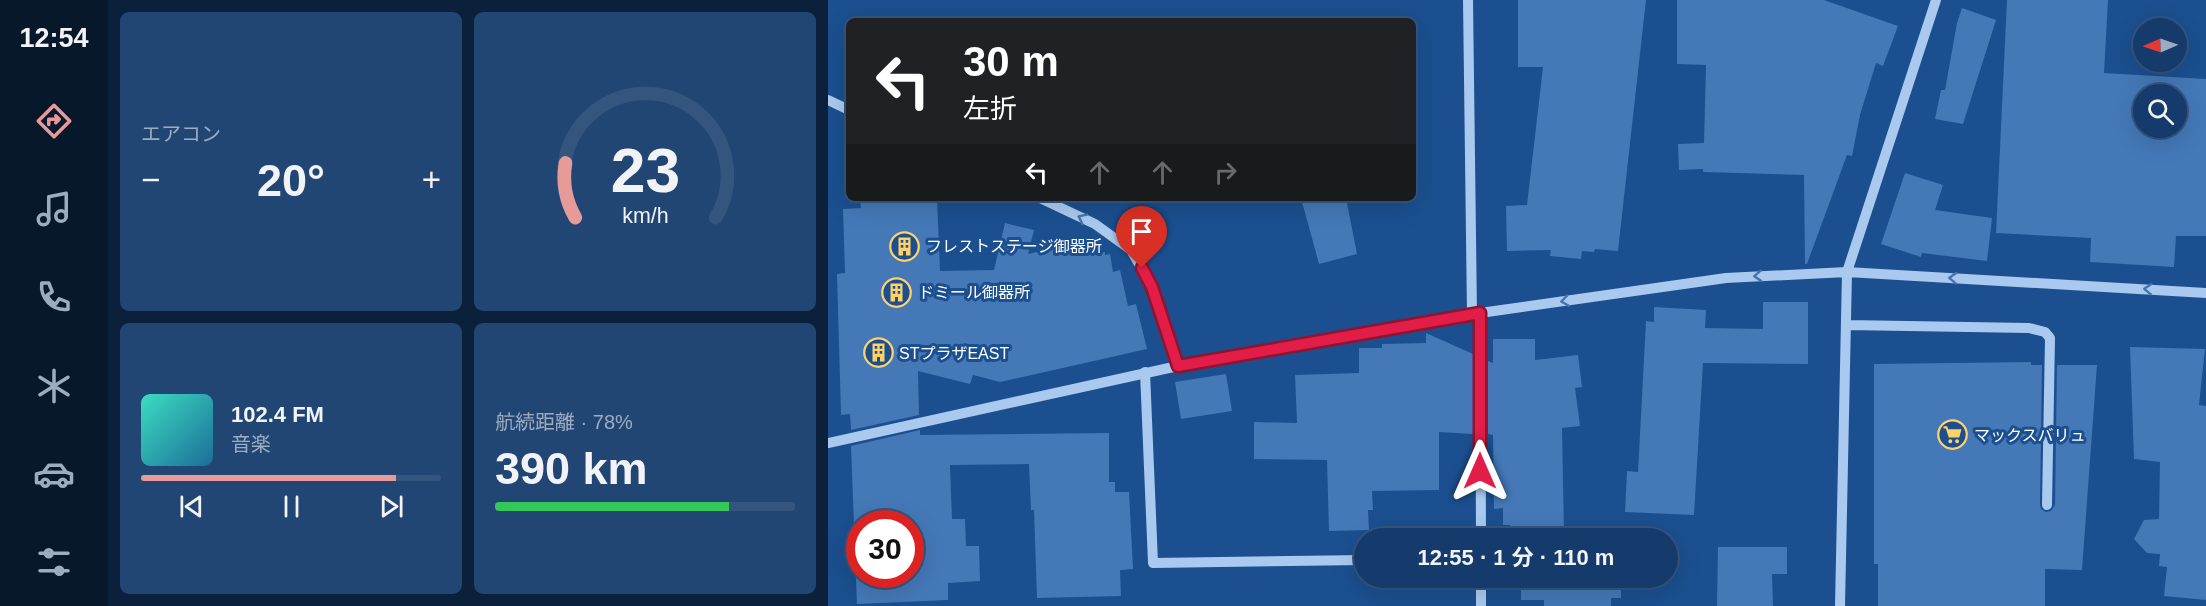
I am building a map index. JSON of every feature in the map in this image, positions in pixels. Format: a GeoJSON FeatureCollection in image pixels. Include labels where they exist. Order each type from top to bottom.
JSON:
{"type":"FeatureCollection","features":[{"type":"Feature","properties":{"kind":"street"},"geometry":{"type":"LineString","coordinates":[[1468,0],[1481,528]]}},
{"type":"Feature","properties":{"kind":"street"},"geometry":{"type":"LineString","coordinates":[[1840,606],[1847,272],[1936,0]]}},
{"type":"Feature","properties":{"kind":"street"},"geometry":{"type":"LineString","coordinates":[[828,100],[846,109]]}},
{"type":"Feature","properties":{"kind":"street"},"geometry":{"type":"LineString","coordinates":[[1046,201],[1095,224],[1131,250],[1152,287],[1178,366]]}},
{"type":"Feature","properties":{"kind":"street"},"geometry":{"type":"LineString","coordinates":[[828,443],[1144,372],[1476,314],[1726,278],[1847,272],[2206,292]]}},
{"type":"Feature","properties":{"kind":"street"},"geometry":{"type":"LineString","coordinates":[[1846,325],[2030,328],[2045,332],[2050,339],[2047,505]]}},
{"type":"Feature","properties":{"kind":"street"},"geometry":{"type":"LineString","coordinates":[[1144,372],[1153,563],[1354,560]]}},
{"type":"Feature","properties":{"kind":"street"},"geometry":{"type":"LineString","coordinates":[[1481,588],[1481,606]]}},
{"type":"Feature","properties":{"kind":"building"},"geometry":{"type":"Polygon","coordinates":[[[1518,0],[1646,0],[1618,251],[1595,249],[1594,252],[1582,251],[1581,259],[1550,256],[1551,250],[1507,251],[1506,206],[1527,205],[1543,67],[1518,67],[1518,0]]]}},
{"type":"Feature","properties":{"kind":"building"},"geometry":{"type":"Polygon","coordinates":[[[1677,0],[1824,0],[1898,26],[1883,66],[1876,63],[1860,115],[1852,156],[1847,155],[1807,264],[1805,264],[1804,175],[1703,172],[1703,169],[1679,170],[1678,144],[1704,143],[1706,65],[1677,64],[1677,0]]]}},
{"type":"Feature","properties":{"kind":"building"},"geometry":{"type":"Polygon","coordinates":[[[2007,0],[2108,0],[2104,73],[2206,79],[2206,236],[2176,236],[2174,267],[2090,262],[2091,238],[1996,233],[2007,0]]]}},
{"type":"Feature","properties":{"kind":"building"},"geometry":{"type":"Polygon","coordinates":[[[1962,8],[1996,20],[1963,124],[1935,119],[1941,90],[1945,90],[1957,23],[1962,8]]]}},
{"type":"Feature","properties":{"kind":"building"},"geometry":{"type":"Polygon","coordinates":[[[1905,173],[1943,185],[1935,210],[1992,218],[1987,261],[1922,253],[1921,257],[1881,244],[1905,173]]]}},
{"type":"Feature","properties":{"kind":"building"},"geometry":{"type":"Polygon","coordinates":[[[860,201],[937,201],[940,271],[994,270],[1005,223],[1034,230],[1028,254],[1091,240],[1094,255],[1105,252],[1105,255],[1110,254],[1113,272],[1120,270],[1128,306],[1136,304],[1147,349],[1000,382],[973,375],[970,384],[918,371],[919,415],[851,430],[850,414],[841,415],[837,274],[845,273],[843,209],[861,208],[860,201]]]}},
{"type":"Feature","properties":{"kind":"building"},"geometry":{"type":"Polygon","coordinates":[[[1302,201],[1347,201],[1357,254],[1319,264],[1302,201]]]}},
{"type":"Feature","properties":{"kind":"building"},"geometry":{"type":"Polygon","coordinates":[[[1763,302],[1808,302],[1808,364],[1703,363],[1694,515],[1625,512],[1627,471],[1638,472],[1646,321],[1654,322],[1654,307],[1706,310],[1705,328],[1763,329],[1763,302]]]}},
{"type":"Feature","properties":{"kind":"building"},"geometry":{"type":"Polygon","coordinates":[[[1426,333],[1473,354],[1473,434],[1439,432],[1439,490],[1372,491],[1373,510],[1368,510],[1369,528],[1329,531],[1327,460],[1254,459],[1254,422],[1297,423],[1295,375],[1359,373],[1359,348],[1382,348],[1382,344],[1426,343],[1426,333]]]}},
{"type":"Feature","properties":{"kind":"building"},"geometry":{"type":"Polygon","coordinates":[[[1493,339],[1535,339],[1535,360],[1578,355],[1582,387],[1575,388],[1580,426],[1562,428],[1564,528],[1510,528],[1510,525],[1503,525],[1503,508],[1494,509],[1493,435],[1488,434],[1488,361],[1493,363],[1493,339]]]}},
{"type":"Feature","properties":{"kind":"building"},"geometry":{"type":"Polygon","coordinates":[[[2130,347],[2205,349],[2199,405],[2206,406],[2206,600],[2164,596],[2167,567],[2159,566],[2160,554],[2147,553],[2134,539],[2144,520],[2159,519],[2160,462],[2134,459],[2130,347]]]}},
{"type":"Feature","properties":{"kind":"building","name":"マックスバリュ"},"geometry":{"type":"Polygon","coordinates":[[[2031,362],[2031,365],[2042,365],[2040,505],[2041,509],[2046,512],[2051,511],[2055,505],[2057,365],[2097,365],[2082,570],[2045,569],[2045,606],[1878,606],[1878,564],[1874,564],[1874,364],[2031,362]]]}},
{"type":"Feature","properties":{"kind":"building"},"geometry":{"type":"Polygon","coordinates":[[[1226,374],[1232,411],[1181,419],[1175,382],[1226,374]]]}},
{"type":"Feature","properties":{"kind":"building"},"geometry":{"type":"Polygon","coordinates":[[[920,430],[920,435],[1109,433],[1109,482],[1115,482],[1115,492],[1129,492],[1133,569],[1120,570],[1121,596],[1037,598],[1034,510],[1031,510],[1029,464],[950,465],[952,519],[965,519],[966,546],[979,546],[980,581],[948,583],[948,600],[857,604],[856,588],[924,588],[924,510],[853,510],[851,446],[920,430]]]}},
{"type":"Feature","properties":{"kind":"building"},"geometry":{"type":"Polygon","coordinates":[[[1718,547],[1787,547],[1787,574],[1772,574],[1773,606],[1717,606],[1718,547]]]}},
{"type":"Feature","properties":{"kind":"building"},"geometry":{"type":"Polygon","coordinates":[[[1521,588],[1621,588],[1621,598],[1611,598],[1611,606],[1544,606],[1544,600],[1521,600],[1521,588]]]}},
{"type":"Feature","properties":{"kind":"place","name":"フレストステージ御器所"},"geometry":{"type":"Point","coordinates":[905,246]}},
{"type":"Feature","properties":{"kind":"place","name":"ドミール御器所"},"geometry":{"type":"Point","coordinates":[897,292]}},
{"type":"Feature","properties":{"kind":"place","name":"STプラザEAST"},"geometry":{"type":"Point","coordinates":[878,353]}},
{"type":"Feature","properties":{"kind":"place","name":"マックスバリュ"},"geometry":{"type":"Point","coordinates":[1953,435]}},
{"type":"Feature","properties":{"kind":"route"},"geometry":{"type":"LineString","coordinates":[[1142,268],[1152,287],[1178,366],[1480,313],[1480,471]]}}]}
